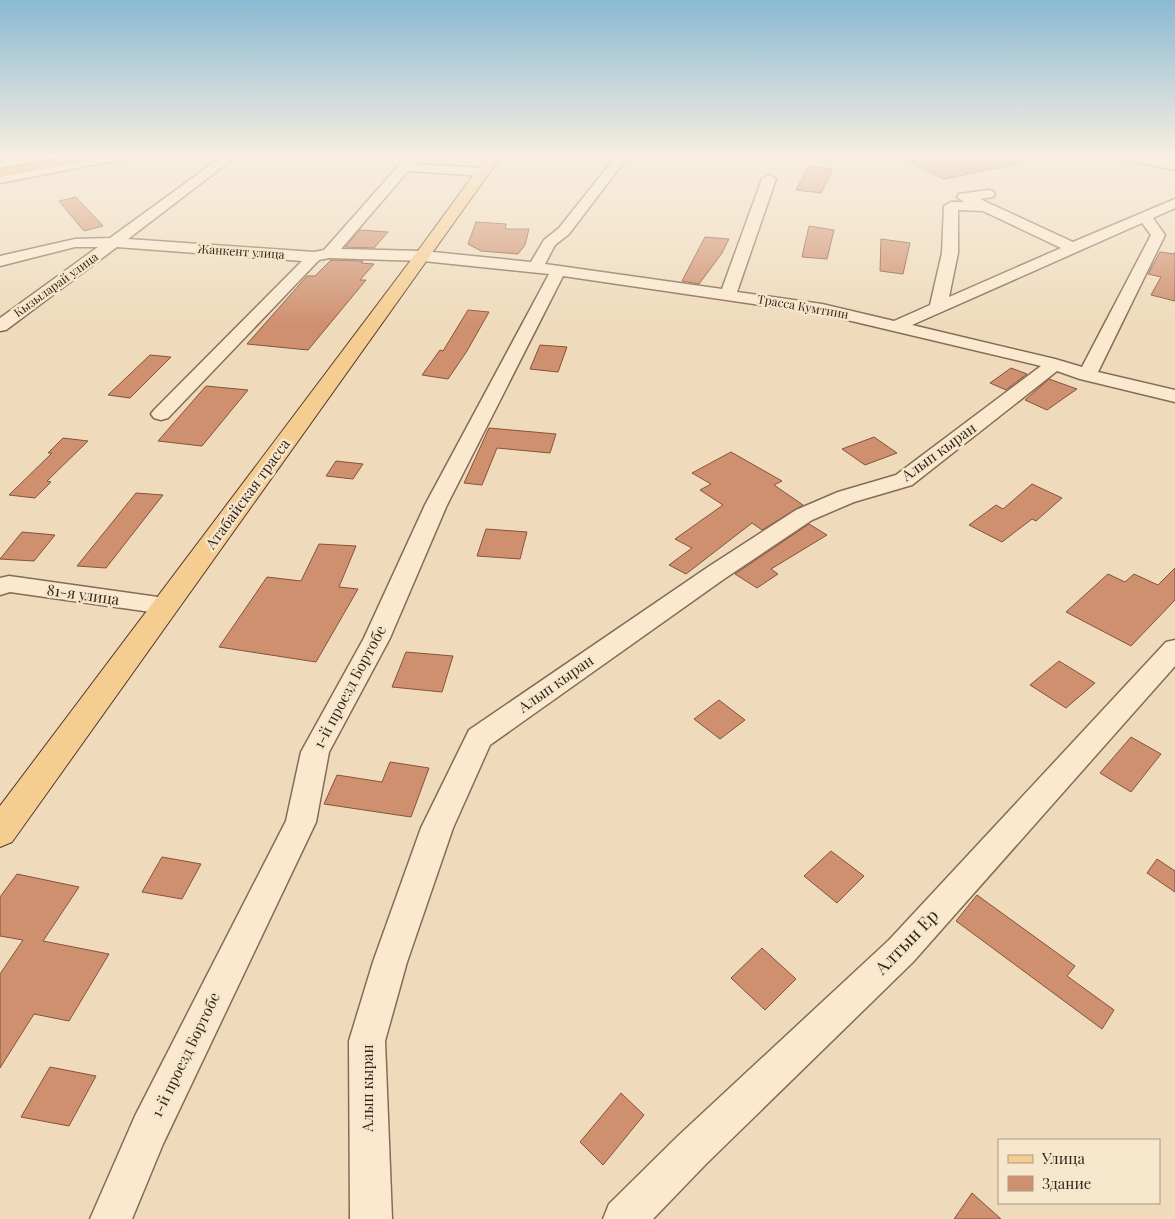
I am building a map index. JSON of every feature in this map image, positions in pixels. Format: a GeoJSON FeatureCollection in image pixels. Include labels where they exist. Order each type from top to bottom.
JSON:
{"type":"FeatureCollection","features":[{"type":"Feature","properties":{"kind":"main road","name":"Атабайская трасса"},"geometry":{"type":"LineString","coordinates":[[0,832],[455,212]]}},
{"type":"Feature","properties":{"kind":"street","name":"Кызыларай улица"},"geometry":{"type":"LineString","coordinates":[[0,326],[155,212]]}},
{"type":"Feature","properties":{"kind":"street"},"geometry":{"type":"LineString","coordinates":[[161,414],[362,212]]}},
{"type":"Feature","properties":{"kind":"street","name":"1-й проезд Бортобе"},"geometry":{"type":"LineString","coordinates":[[111,1219],[149,1130],[301,822],[315,752],[377,638],[436,505],[547,269],[549,243],[564,230],[578,212]]}},
{"type":"Feature","properties":{"kind":"street"},"geometry":{"type":"LineString","coordinates":[[728,295],[757,212]]}},
{"type":"Feature","properties":{"kind":"street"},"geometry":{"type":"LineString","coordinates":[[938,308],[950,254],[951,212]]}},
{"type":"Feature","properties":{"kind":"street"},"geometry":{"type":"LineString","coordinates":[[1008,212],[1073,248]]}},
{"type":"Feature","properties":{"kind":"street"},"geometry":{"type":"LineString","coordinates":[[896,326],[1156,212]]}},
{"type":"Feature","properties":{"kind":"street"},"geometry":{"type":"LineString","coordinates":[[1087,375],[1158,235],[1145,217]]}},
{"type":"Feature","properties":{"kind":"street","name":"Жанкент улица"},"geometry":{"type":"LineString","coordinates":[[0,260],[75,243],[115,242],[321,255],[423,256]]}},
{"type":"Feature","properties":{"kind":"street","name":"Трасса Кумтиин"},"geometry":{"type":"LineString","coordinates":[[423,256],[547,269],[822,309],[1055,364],[1087,375],[1175,396]]}},
{"type":"Feature","properties":{"kind":"street","name":"Алып кыран"},"geometry":{"type":"LineString","coordinates":[[371,1219],[367,1041],[390,962],[438,828],[479,738],[716,573],[804,515],[846,497],[904,480],[1055,364]]}},
{"type":"Feature","properties":{"kind":"street","name":"81-я улица"},"geometry":{"type":"LineString","coordinates":[[0,587],[9,584],[165,606]]}},
{"type":"Feature","properties":{"kind":"street","name":"Алтын Ер"},"geometry":{"type":"LineString","coordinates":[[624,1219],[692,1150],[900,951],[1175,649]]}},
{"type":"Feature","properties":{"kind":"building"},"geometry":{"type":"Polygon","coordinates":[[[68,212],[90,212],[103,226],[84,231],[68,212]]]}},
{"type":"Feature","properties":{"kind":"building"},"geometry":{"type":"Polygon","coordinates":[[[476,222],[506,224],[505,229],[529,229],[525,245],[518,254],[481,251],[468,244],[476,222]]]}},
{"type":"Feature","properties":{"kind":"building"},"geometry":{"type":"Polygon","coordinates":[[[809,226],[834,230],[827,259],[802,257],[809,226]]]}},
{"type":"Feature","properties":{"kind":"building"},"geometry":{"type":"Polygon","coordinates":[[[360,230],[388,232],[374,248],[345,247],[360,230]]]}},
{"type":"Feature","properties":{"kind":"building"},"geometry":{"type":"Polygon","coordinates":[[[705,237],[729,239],[722,253],[699,284],[682,281],[705,237]]]}},
{"type":"Feature","properties":{"kind":"building"},"geometry":{"type":"Polygon","coordinates":[[[881,239],[910,243],[903,274],[880,271],[881,239]]]}},
{"type":"Feature","properties":{"kind":"building"},"geometry":{"type":"Polygon","coordinates":[[[1160,252],[1174,254],[1175,252],[1175,301],[1151,295],[1161,277],[1148,274],[1160,252]]]}},
{"type":"Feature","properties":{"kind":"building"},"geometry":{"type":"Polygon","coordinates":[[[331,260],[363,261],[361,263],[374,264],[360,280],[366,280],[308,350],[247,344],[307,276],[315,276],[331,260]]]}},
{"type":"Feature","properties":{"kind":"building"},"geometry":{"type":"Polygon","coordinates":[[[468,310],[489,312],[467,351],[448,379],[422,375],[440,350],[443,351],[468,310]]]}},
{"type":"Feature","properties":{"kind":"building"},"geometry":{"type":"Polygon","coordinates":[[[540,345],[567,347],[558,372],[530,369],[540,345]]]}},
{"type":"Feature","properties":{"kind":"building"},"geometry":{"type":"Polygon","coordinates":[[[150,355],[171,357],[130,398],[108,395],[150,355]]]}},
{"type":"Feature","properties":{"kind":"building"},"geometry":{"type":"Polygon","coordinates":[[[1011,368],[1027,374],[1006,390],[990,383],[1011,368]]]}},
{"type":"Feature","properties":{"kind":"building"},"geometry":{"type":"Polygon","coordinates":[[[1049,379],[1077,389],[1047,410],[1025,400],[1049,379]]]}},
{"type":"Feature","properties":{"kind":"building"},"geometry":{"type":"Polygon","coordinates":[[[206,386],[248,390],[202,446],[158,441],[206,386]]]}},
{"type":"Feature","properties":{"kind":"building"},"geometry":{"type":"Polygon","coordinates":[[[489,428],[556,434],[550,453],[497,448],[482,485],[464,483],[489,428]]]}},
{"type":"Feature","properties":{"kind":"building"},"geometry":{"type":"Polygon","coordinates":[[[874,437],[897,453],[865,465],[842,449],[874,437]]]}},
{"type":"Feature","properties":{"kind":"building"},"geometry":{"type":"Polygon","coordinates":[[[63,438],[88,441],[47,481],[51,482],[35,498],[9,495],[52,453],[48,453],[63,438]]]}},
{"type":"Feature","properties":{"kind":"building"},"geometry":{"type":"Polygon","coordinates":[[[731,452],[782,481],[774,485],[803,505],[762,530],[752,523],[686,574],[669,565],[692,548],[675,539],[723,505],[700,490],[711,484],[692,473],[731,452]]]}},
{"type":"Feature","properties":{"kind":"building"},"geometry":{"type":"Polygon","coordinates":[[[336,461],[363,464],[353,479],[326,476],[336,461]]]}},
{"type":"Feature","properties":{"kind":"building"},"geometry":{"type":"Polygon","coordinates":[[[1032,484],[1062,498],[1036,521],[1032,519],[1002,542],[969,525],[996,505],[1003,509],[1032,484]]]}},
{"type":"Feature","properties":{"kind":"building"},"geometry":{"type":"Polygon","coordinates":[[[136,493],[163,495],[106,568],[77,566],[136,493]]]}},
{"type":"Feature","properties":{"kind":"building"},"geometry":{"type":"Polygon","coordinates":[[[809,524],[827,535],[771,569],[778,574],[757,588],[735,574],[809,524]]]}},
{"type":"Feature","properties":{"kind":"building"},"geometry":{"type":"Polygon","coordinates":[[[486,529],[527,532],[520,559],[477,556],[486,529]]]}},
{"type":"Feature","properties":{"kind":"building"},"geometry":{"type":"Polygon","coordinates":[[[22,532],[55,535],[34,561],[0,559],[22,532]]]}},
{"type":"Feature","properties":{"kind":"building"},"geometry":{"type":"Polygon","coordinates":[[[319,544],[356,546],[339,587],[358,589],[316,662],[219,647],[267,577],[301,581],[319,544]]]}},
{"type":"Feature","properties":{"kind":"building"},"geometry":{"type":"Polygon","coordinates":[[[1175,568],[1175,600],[1131,646],[1066,612],[1108,574],[1125,582],[1134,574],[1158,585],[1175,568]]]}},
{"type":"Feature","properties":{"kind":"building"},"geometry":{"type":"Polygon","coordinates":[[[406,652],[453,656],[442,692],[392,687],[406,652]]]}},
{"type":"Feature","properties":{"kind":"building"},"geometry":{"type":"Polygon","coordinates":[[[1059,661],[1095,683],[1066,708],[1030,685],[1059,661]]]}},
{"type":"Feature","properties":{"kind":"building"},"geometry":{"type":"Polygon","coordinates":[[[719,700],[745,720],[720,739],[694,719],[719,700]]]}},
{"type":"Feature","properties":{"kind":"building"},"geometry":{"type":"Polygon","coordinates":[[[1131,737],[1161,754],[1131,792],[1100,773],[1131,737]]]}},
{"type":"Feature","properties":{"kind":"building"},"geometry":{"type":"Polygon","coordinates":[[[390,762],[429,768],[411,817],[324,804],[337,775],[382,782],[390,762]]]}},
{"type":"Feature","properties":{"kind":"building"},"geometry":{"type":"Polygon","coordinates":[[[831,851],[864,876],[837,903],[804,876],[831,851]]]}},
{"type":"Feature","properties":{"kind":"building"},"geometry":{"type":"Polygon","coordinates":[[[162,857],[201,864],[182,899],[142,892],[162,857]]]}},
{"type":"Feature","properties":{"kind":"building"},"geometry":{"type":"Polygon","coordinates":[[[1157,859],[1175,871],[1175,892],[1147,873],[1157,859]]]}},
{"type":"Feature","properties":{"kind":"building"},"geometry":{"type":"Polygon","coordinates":[[[17,874],[79,887],[43,941],[109,954],[69,1021],[34,1014],[0,1068],[0,974],[23,940],[0,936],[0,897],[17,874]]]}},
{"type":"Feature","properties":{"kind":"building"},"geometry":{"type":"Polygon","coordinates":[[[977,895],[1075,966],[1067,976],[1114,1010],[1102,1029],[956,921],[977,895]]]}},
{"type":"Feature","properties":{"kind":"building"},"geometry":{"type":"Polygon","coordinates":[[[762,948],[796,979],[765,1010],[731,978],[762,948]]]}},
{"type":"Feature","properties":{"kind":"building"},"geometry":{"type":"Polygon","coordinates":[[[50,1067],[96,1076],[69,1126],[21,1117],[50,1067]]]}},
{"type":"Feature","properties":{"kind":"building"},"geometry":{"type":"Polygon","coordinates":[[[621,1093],[644,1115],[603,1165],[580,1142],[621,1093]]]}},
{"type":"Feature","properties":{"kind":"building"},"geometry":{"type":"Polygon","coordinates":[[[972,1193],[1001,1219],[954,1219],[972,1193]]]}}]}
